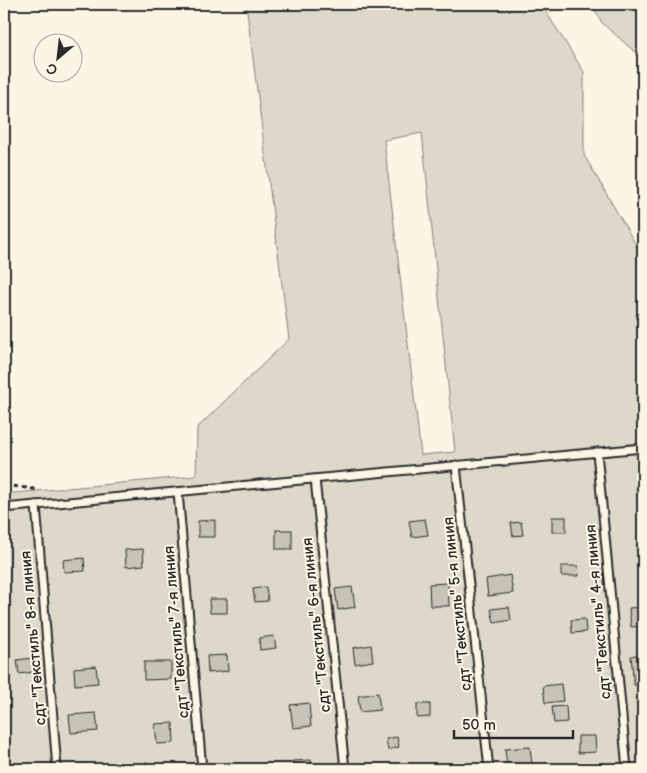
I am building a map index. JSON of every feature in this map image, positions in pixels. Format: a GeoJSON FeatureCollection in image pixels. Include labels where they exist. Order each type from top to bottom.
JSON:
{"type":"FeatureCollection","features":[{"type":"Feature","properties":{"kind":"lane"},"geometry":{"type":"LineString","coordinates":[[4,508],[643,448]]}},
{"type":"Feature","properties":{"kind":"lane","name":"сдт \"Текстиль\" 4-я линия"},"geometry":{"type":"LineString","coordinates":[[597,452],[627,769]]}},
{"type":"Feature","properties":{"kind":"lane","name":"сдт \"Текстиль\" 5-я линия"},"geometry":{"type":"LineString","coordinates":[[456,465],[489,769]]}},
{"type":"Feature","properties":{"kind":"lane","name":"сдт \"Текстиль\" 6-я линия"},"geometry":{"type":"LineString","coordinates":[[315,479],[345,769]]}},
{"type":"Feature","properties":{"kind":"lane","name":"сдт \"Текстиль\" 7-я линия"},"geometry":{"type":"LineString","coordinates":[[178,492],[202,769]]}},
{"type":"Feature","properties":{"kind":"lane","name":"сдт \"Текстиль\" 8-я линия"},"geometry":{"type":"LineString","coordinates":[[36,505],[58,769]]}},
{"type":"Feature","properties":{"kind":"path"},"geometry":{"type":"LineString","coordinates":[[4,485],[34,489],[36,505]]}},
{"type":"Feature","properties":{"kind":"shaded area"},"geometry":{"type":"Polygon","coordinates":[[[246,4],[541,4],[584,72],[584,155],[643,257],[643,769],[4,769],[4,494],[196,476],[197,428],[289,339],[246,4]],[[422,133],[384,140],[421,455],[455,452],[422,133]]]}},
{"type":"Feature","properties":{"kind":"shaded area"},"geometry":{"type":"Polygon","coordinates":[[[592,4],[643,4],[643,59],[602,23],[592,4]]]}},
{"type":"Feature","properties":{"kind":"building"},"geometry":{"type":"Polygon","coordinates":[[[552,517],[566,517],[566,532],[552,532],[552,517]]]}},
{"type":"Feature","properties":{"kind":"building"},"geometry":{"type":"Polygon","coordinates":[[[425,519],[428,535],[412,537],[409,521],[425,519]]]}},
{"type":"Feature","properties":{"kind":"building"},"geometry":{"type":"Polygon","coordinates":[[[215,520],[215,537],[198,537],[198,521],[215,520]]]}},
{"type":"Feature","properties":{"kind":"building"},"geometry":{"type":"Polygon","coordinates":[[[521,522],[523,535],[513,536],[511,523],[521,522]]]}},
{"type":"Feature","properties":{"kind":"building"},"geometry":{"type":"Polygon","coordinates":[[[276,530],[292,530],[292,549],[276,549],[276,530]]]}},
{"type":"Feature","properties":{"kind":"building"},"geometry":{"type":"Polygon","coordinates":[[[143,549],[144,565],[126,567],[125,550],[143,549]]]}},
{"type":"Feature","properties":{"kind":"building"},"geometry":{"type":"Polygon","coordinates":[[[84,558],[85,571],[64,572],[63,560],[84,558]]]}},
{"type":"Feature","properties":{"kind":"building"},"geometry":{"type":"Polygon","coordinates":[[[561,566],[578,566],[579,576],[561,576],[561,566]]]}},
{"type":"Feature","properties":{"kind":"building"},"geometry":{"type":"Polygon","coordinates":[[[510,575],[513,593],[488,596],[486,579],[510,575]]]}},
{"type":"Feature","properties":{"kind":"building"},"geometry":{"type":"Polygon","coordinates":[[[448,583],[449,606],[430,606],[429,584],[448,583]]]}},
{"type":"Feature","properties":{"kind":"building"},"geometry":{"type":"Polygon","coordinates":[[[266,587],[268,601],[255,602],[253,589],[266,587]]]}},
{"type":"Feature","properties":{"kind":"building"},"geometry":{"type":"Polygon","coordinates":[[[352,587],[355,607],[338,610],[335,589],[352,587]]]}},
{"type":"Feature","properties":{"kind":"building"},"geometry":{"type":"Polygon","coordinates":[[[209,599],[227,599],[227,613],[210,613],[209,599]]]}},
{"type":"Feature","properties":{"kind":"building"},"geometry":{"type":"Polygon","coordinates":[[[509,607],[511,620],[494,623],[491,609],[509,607]]]}},
{"type":"Feature","properties":{"kind":"building"},"geometry":{"type":"Polygon","coordinates":[[[643,607],[643,626],[631,627],[629,608],[643,607]]]}},
{"type":"Feature","properties":{"kind":"building"},"geometry":{"type":"Polygon","coordinates":[[[585,619],[586,632],[572,633],[571,620],[585,619]]]}},
{"type":"Feature","properties":{"kind":"building"},"geometry":{"type":"Polygon","coordinates":[[[274,636],[276,648],[260,650],[259,638],[274,636]]]}},
{"type":"Feature","properties":{"kind":"building"},"geometry":{"type":"Polygon","coordinates":[[[371,645],[373,661],[355,664],[353,648],[371,645]]]}},
{"type":"Feature","properties":{"kind":"building"},"geometry":{"type":"Polygon","coordinates":[[[643,654],[643,684],[634,685],[631,656],[643,654]]]}},
{"type":"Feature","properties":{"kind":"building"},"geometry":{"type":"Polygon","coordinates":[[[227,655],[228,671],[208,673],[207,656],[227,655]]]}},
{"type":"Feature","properties":{"kind":"building"},"geometry":{"type":"Polygon","coordinates":[[[32,658],[34,672],[19,674],[17,660],[32,658]]]}},
{"type":"Feature","properties":{"kind":"building"},"geometry":{"type":"Polygon","coordinates":[[[144,662],[171,662],[171,679],[144,680],[144,662]]]}},
{"type":"Feature","properties":{"kind":"building"},"geometry":{"type":"Polygon","coordinates":[[[96,666],[98,683],[75,685],[74,668],[96,666]]]}},
{"type":"Feature","properties":{"kind":"building"},"geometry":{"type":"Polygon","coordinates":[[[561,684],[563,701],[545,703],[543,686],[561,684]]]}},
{"type":"Feature","properties":{"kind":"building"},"geometry":{"type":"Polygon","coordinates":[[[378,693],[380,710],[360,712],[358,696],[378,693]]]}},
{"type":"Feature","properties":{"kind":"building"},"geometry":{"type":"Polygon","coordinates":[[[309,703],[311,726],[293,728],[290,705],[309,703]]]}},
{"type":"Feature","properties":{"kind":"building"},"geometry":{"type":"Polygon","coordinates":[[[417,704],[430,704],[430,717],[417,718],[417,704]]]}},
{"type":"Feature","properties":{"kind":"building"},"geometry":{"type":"Polygon","coordinates":[[[566,706],[567,722],[554,723],[552,707],[566,706]]]}},
{"type":"Feature","properties":{"kind":"building"},"geometry":{"type":"Polygon","coordinates":[[[96,713],[98,731],[71,733],[69,715],[96,713]]]}},
{"type":"Feature","properties":{"kind":"building"},"geometry":{"type":"Polygon","coordinates":[[[173,723],[174,743],[157,744],[155,724],[173,723]]]}},
{"type":"Feature","properties":{"kind":"building"},"geometry":{"type":"Polygon","coordinates":[[[578,736],[595,736],[596,752],[578,753],[578,736]]]}},
{"type":"Feature","properties":{"kind":"building"},"geometry":{"type":"Polygon","coordinates":[[[397,737],[399,747],[388,750],[386,739],[397,737]]]}},
{"type":"Feature","properties":{"kind":"building"},"geometry":{"type":"Polygon","coordinates":[[[530,747],[532,765],[507,767],[505,749],[530,747]]]}},
{"type":"Feature","properties":{"kind":"building"},"geometry":{"type":"Polygon","coordinates":[[[311,760],[312,769],[293,769],[292,761],[311,760]]]}},
{"type":"Feature","properties":{"kind":"building"},"geometry":{"type":"Polygon","coordinates":[[[431,766],[445,766],[445,769],[431,769],[431,766]]]}}]}
